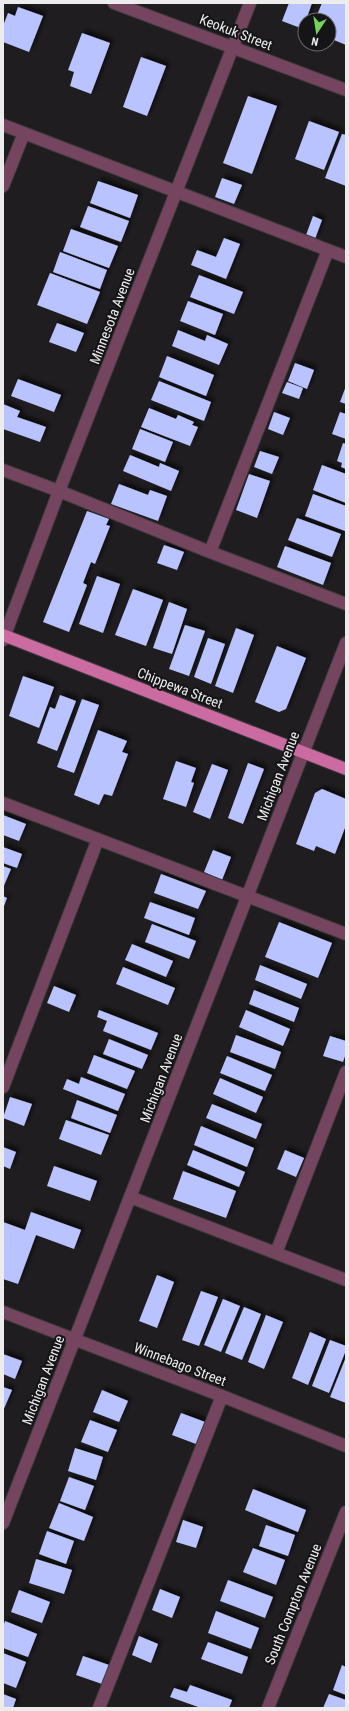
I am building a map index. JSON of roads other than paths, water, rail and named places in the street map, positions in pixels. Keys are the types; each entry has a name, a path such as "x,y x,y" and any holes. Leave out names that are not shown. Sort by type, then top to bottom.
{"main road":[{"name":"Chippewa Street","path":"4,637 346,769"}],"street":[{"name":"Keokuk Street","path":"114,3 346,90"},
{"name":"Minnesota Avenue","path":"4,637 59,491 250,3"},
{"path":"3,125 346,257"},
{"path":"3,186 24,133"},
{"path":"210,552 328,250"},
{"path":"3,470 346,604"},
{"name":"Michigan Avenue","path":"3,1523 346,643"},
{"path":"3,803 346,934"},
{"path":"3,1086 98,839"},
{"path":"276,1253 346,1072"},
{"path":"130,1197 346,1280"},
{"name":"Winnebago Street","path":"3,1312 222,1396 346,1446"},
{"path":"99,1708 222,1396"},
{"name":"South Compton Avenue","path":"268,1708 346,1512"}]}
